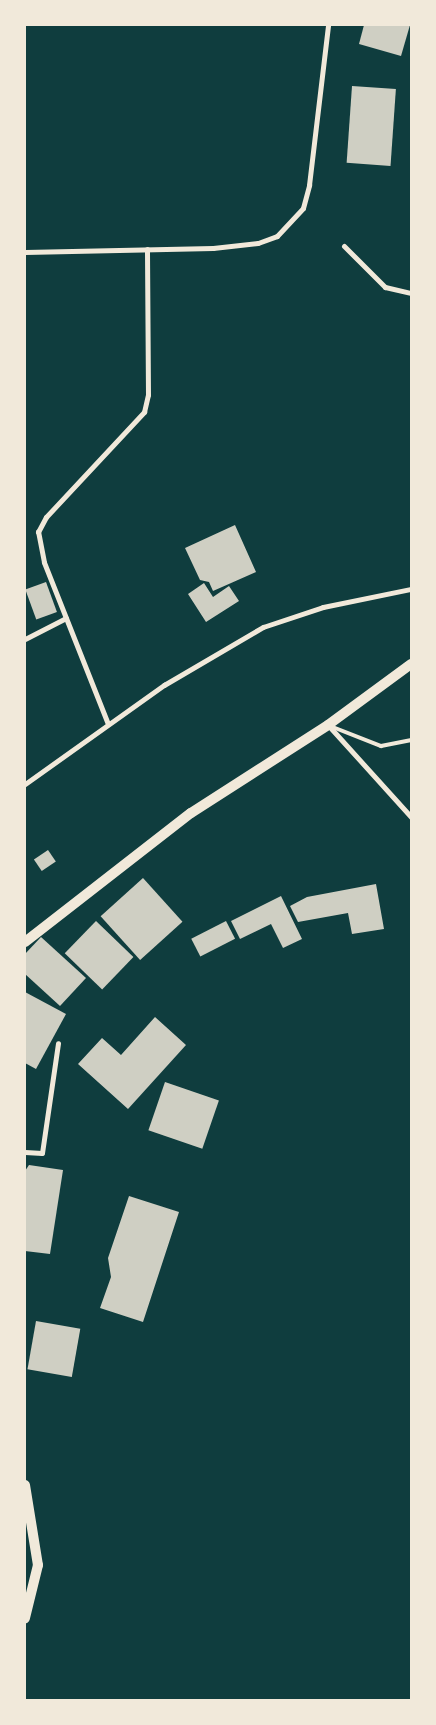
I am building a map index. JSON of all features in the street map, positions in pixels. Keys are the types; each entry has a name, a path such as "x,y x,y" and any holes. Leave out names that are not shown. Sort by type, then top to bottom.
{"main road":[{"path":"25,942 191,813 328,725 411,664"},
{"path":"25,1485 38,1565 25,1618"}],"street":[{"path":"25,252 147,249 258,243 292,224 303,208 309,185 328,25"},
{"path":"344,246 385,287 411,293"},
{"path":"108,724 44,562 38,532 46,517 144,412 148,395 147,249"},
{"path":"25,784 108,724 262,627 308,611 411,589"},
{"path":"25,639 66,618"},
{"path":"328,725 411,817"},
{"path":"25,1152 42,1153 58,1044"}],"lane":[{"path":"328,725 381,746 411,740"}],"building":[{"path":"364,25 410,25 401,56 359,44"},
{"path":"352,86 396,89 391,166 347,163"},
{"path":"235,525 256,572 213,591 209,582 200,580 185,548"},
{"path":"46,582 57,612 36,620 25,590"},
{"path":"204,583 213,597 229,586 239,601 206,622 188,594"},
{"path":"48,850 56,862 42,871 34,860"},
{"path":"143,878 182,922 140,960 101,916"},
{"path":"376,884 384,929 352,934 348,913 298,922 290,906 307,897"},
{"path":"281,896 302,939 283,948 271,924 240,939 231,921"},
{"path":"96,921 133,957 102,989 65,953"},
{"path":"226,921 235,939 200,957 191,939"},
{"path":"41,937 86,978 60,1006 25,974 25,954"},
{"path":"25,992 66,1014 36,1069 25,1063"},
{"path":"155,1017 186,1045 128,1109 78,1064 102,1038 121,1055"},
{"path":"165,1082 219,1101 202,1149 148,1130"},
{"path":"29,1165 63,1170 50,1254 25,1251 25,1171"},
{"path":"129,1196 179,1212 143,1322 100,1308 111,1277 108,1258"},
{"path":"36,1321 80,1329 72,1377 27,1369"}]}
